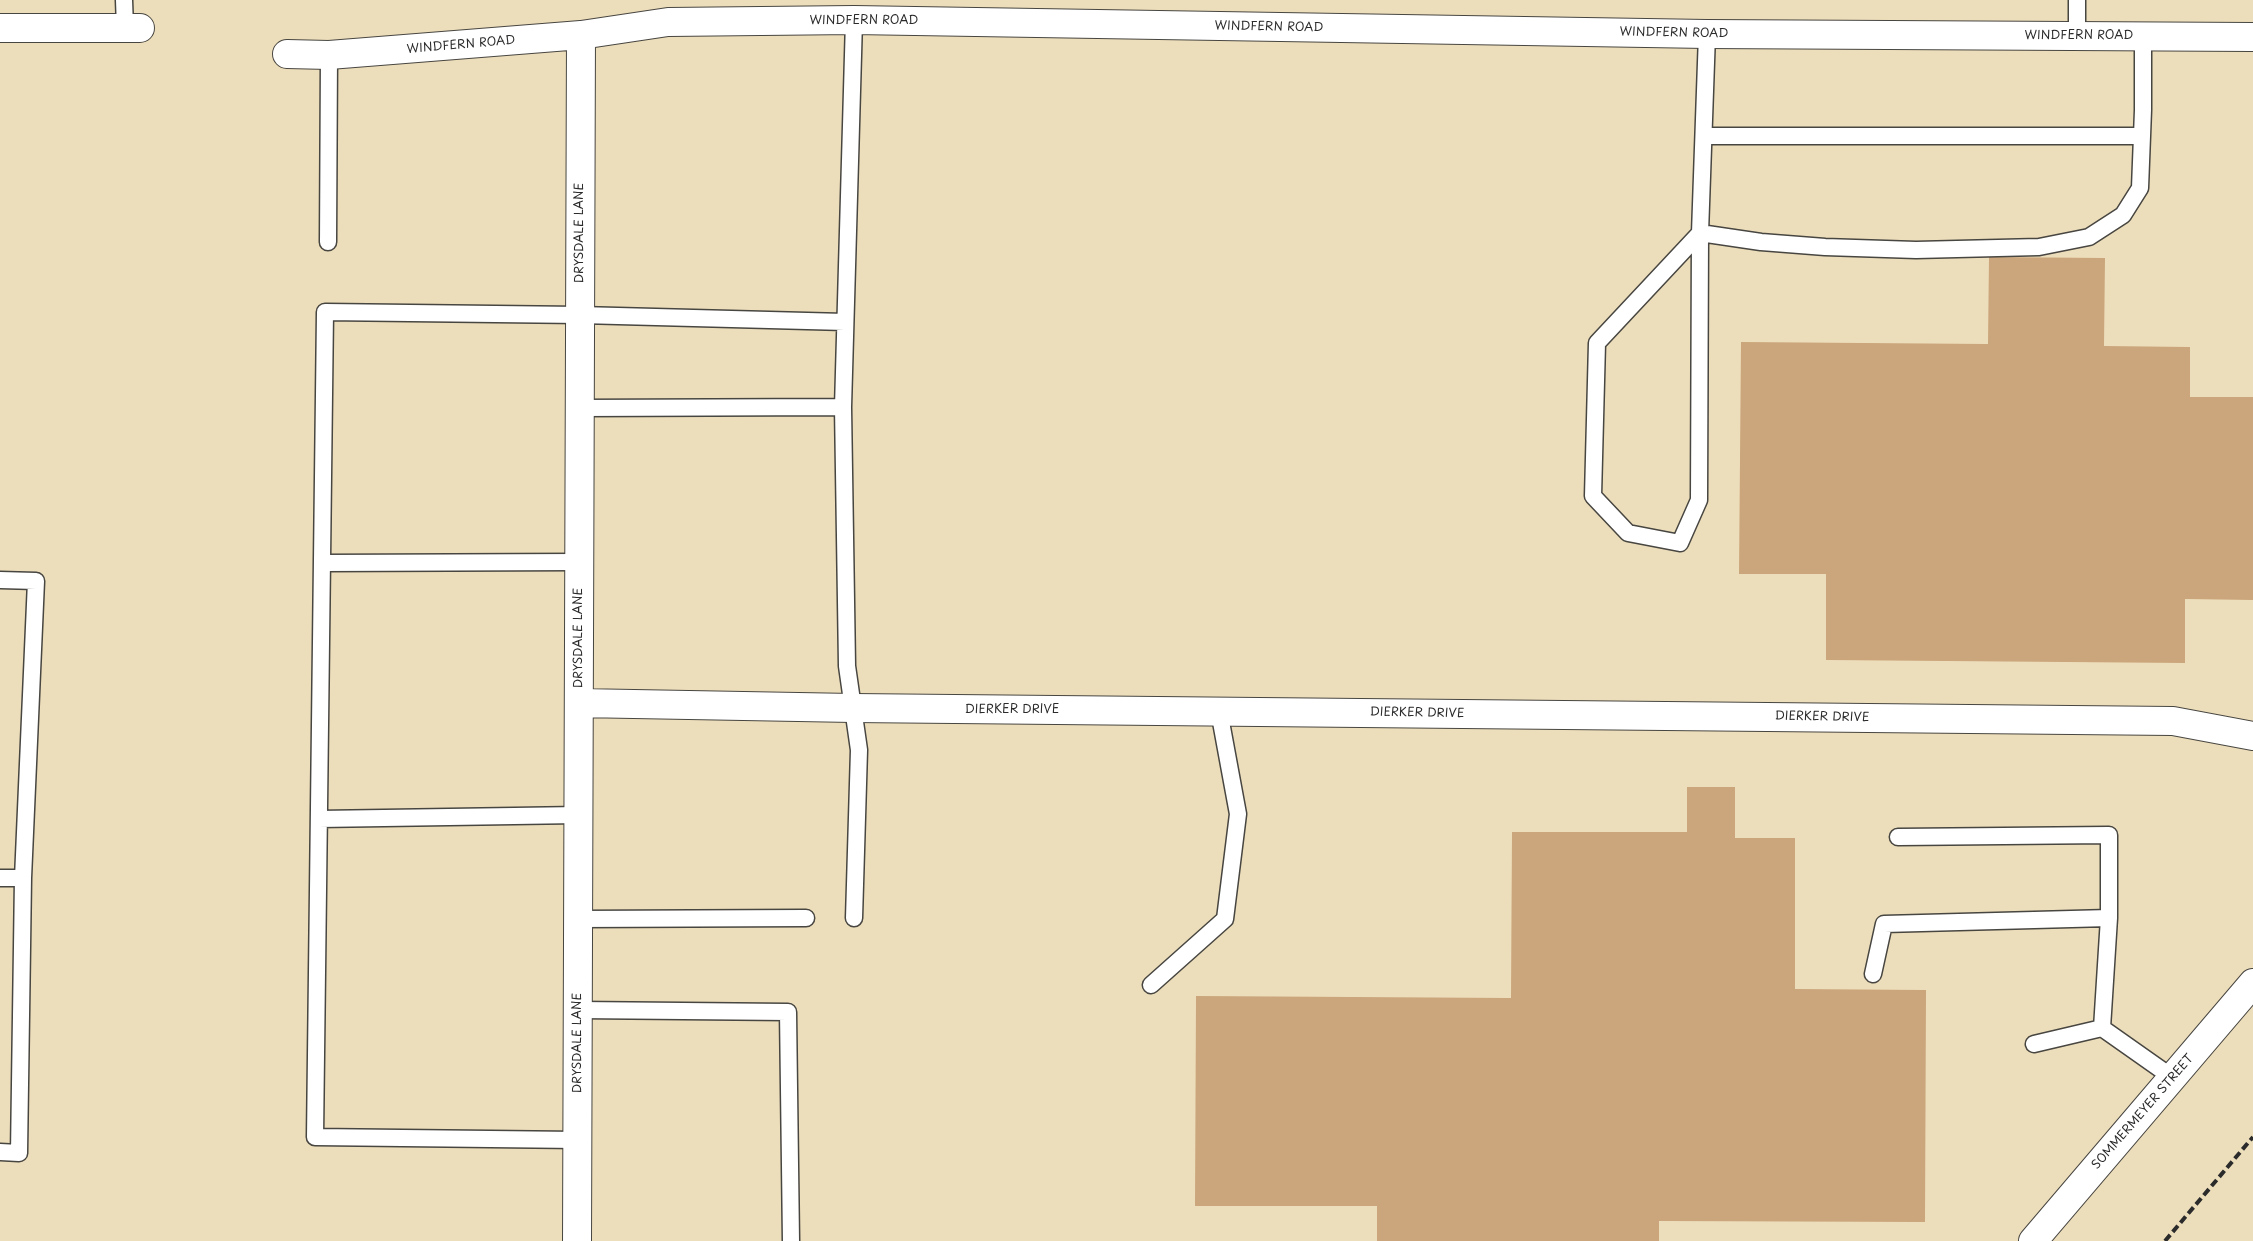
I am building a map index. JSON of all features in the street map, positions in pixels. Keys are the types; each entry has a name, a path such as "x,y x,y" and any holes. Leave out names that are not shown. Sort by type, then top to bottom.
{"street":[{"name":"WINDFERN ROAD","path":"287,54 328,55 581,35 668,22 854,20 1707,34 2253,37"},
{"path":"0,28 132,28"},
{"name":"DRYSDALE LANE","path":"578,1241 581,35"},
{"name":"DIERKER DRIVE","path":"579,704 2173,721 2253,736"},
{"name":"SOMMERMEYER STREET","path":"2033,1241 2253,983"}],"lane":[{"path":"124,0 132,28"},
{"path":"2076,37 2077,0"},
{"path":"854,20 843,407 848,666 859,750 854,918"},
{"path":"1700,233 1598,343 1593,496 1628,533 1680,543 1699,500 1700,233 1707,34"},
{"path":"1700,233 1761,242 1826,247 1916,250 2038,246 2089,237 2124,215 2140,188 2144,37"},
{"path":"328,55 328,242"},
{"path":"1704,136 2142,136"},
{"path":"578,1140 316,1137 325,312 580,315 845,322"},
{"path":"580,408 843,407"},
{"path":"322,563 579,562"},
{"path":"0,580 36,581 23,878 19,1153 0,1152"},
{"path":"1151,985 1225,919 1238,814 1219,711"},
{"path":"319,819 579,815"},
{"path":"1898,837 2109,835 2109,918 2102,1028"},
{"path":"0,878 23,878"},
{"path":"579,919 806,918"},
{"path":"1873,974 1884,924 2109,918"},
{"path":"578,1010 788,1012 791,1241"},
{"path":"2034,1044 2102,1028 2173,1078"}],"building":[{"path":"1989,257 2105,258 2104,346 2190,347 2190,397 2253,397 2253,600 2185,599 2185,663 1826,660 1826,574 1739,574 1741,342 1988,344"},
{"path":"1687,787 1735,787 1735,838 1795,838 1795,989 1926,990 1925,1222 1659,1221 1659,1241 1377,1241 1377,1206 1195,1206 1196,996 1511,998 1512,832 1687,832"}],"railway":[{"path":"2165,1241 2253,1137"}]}
